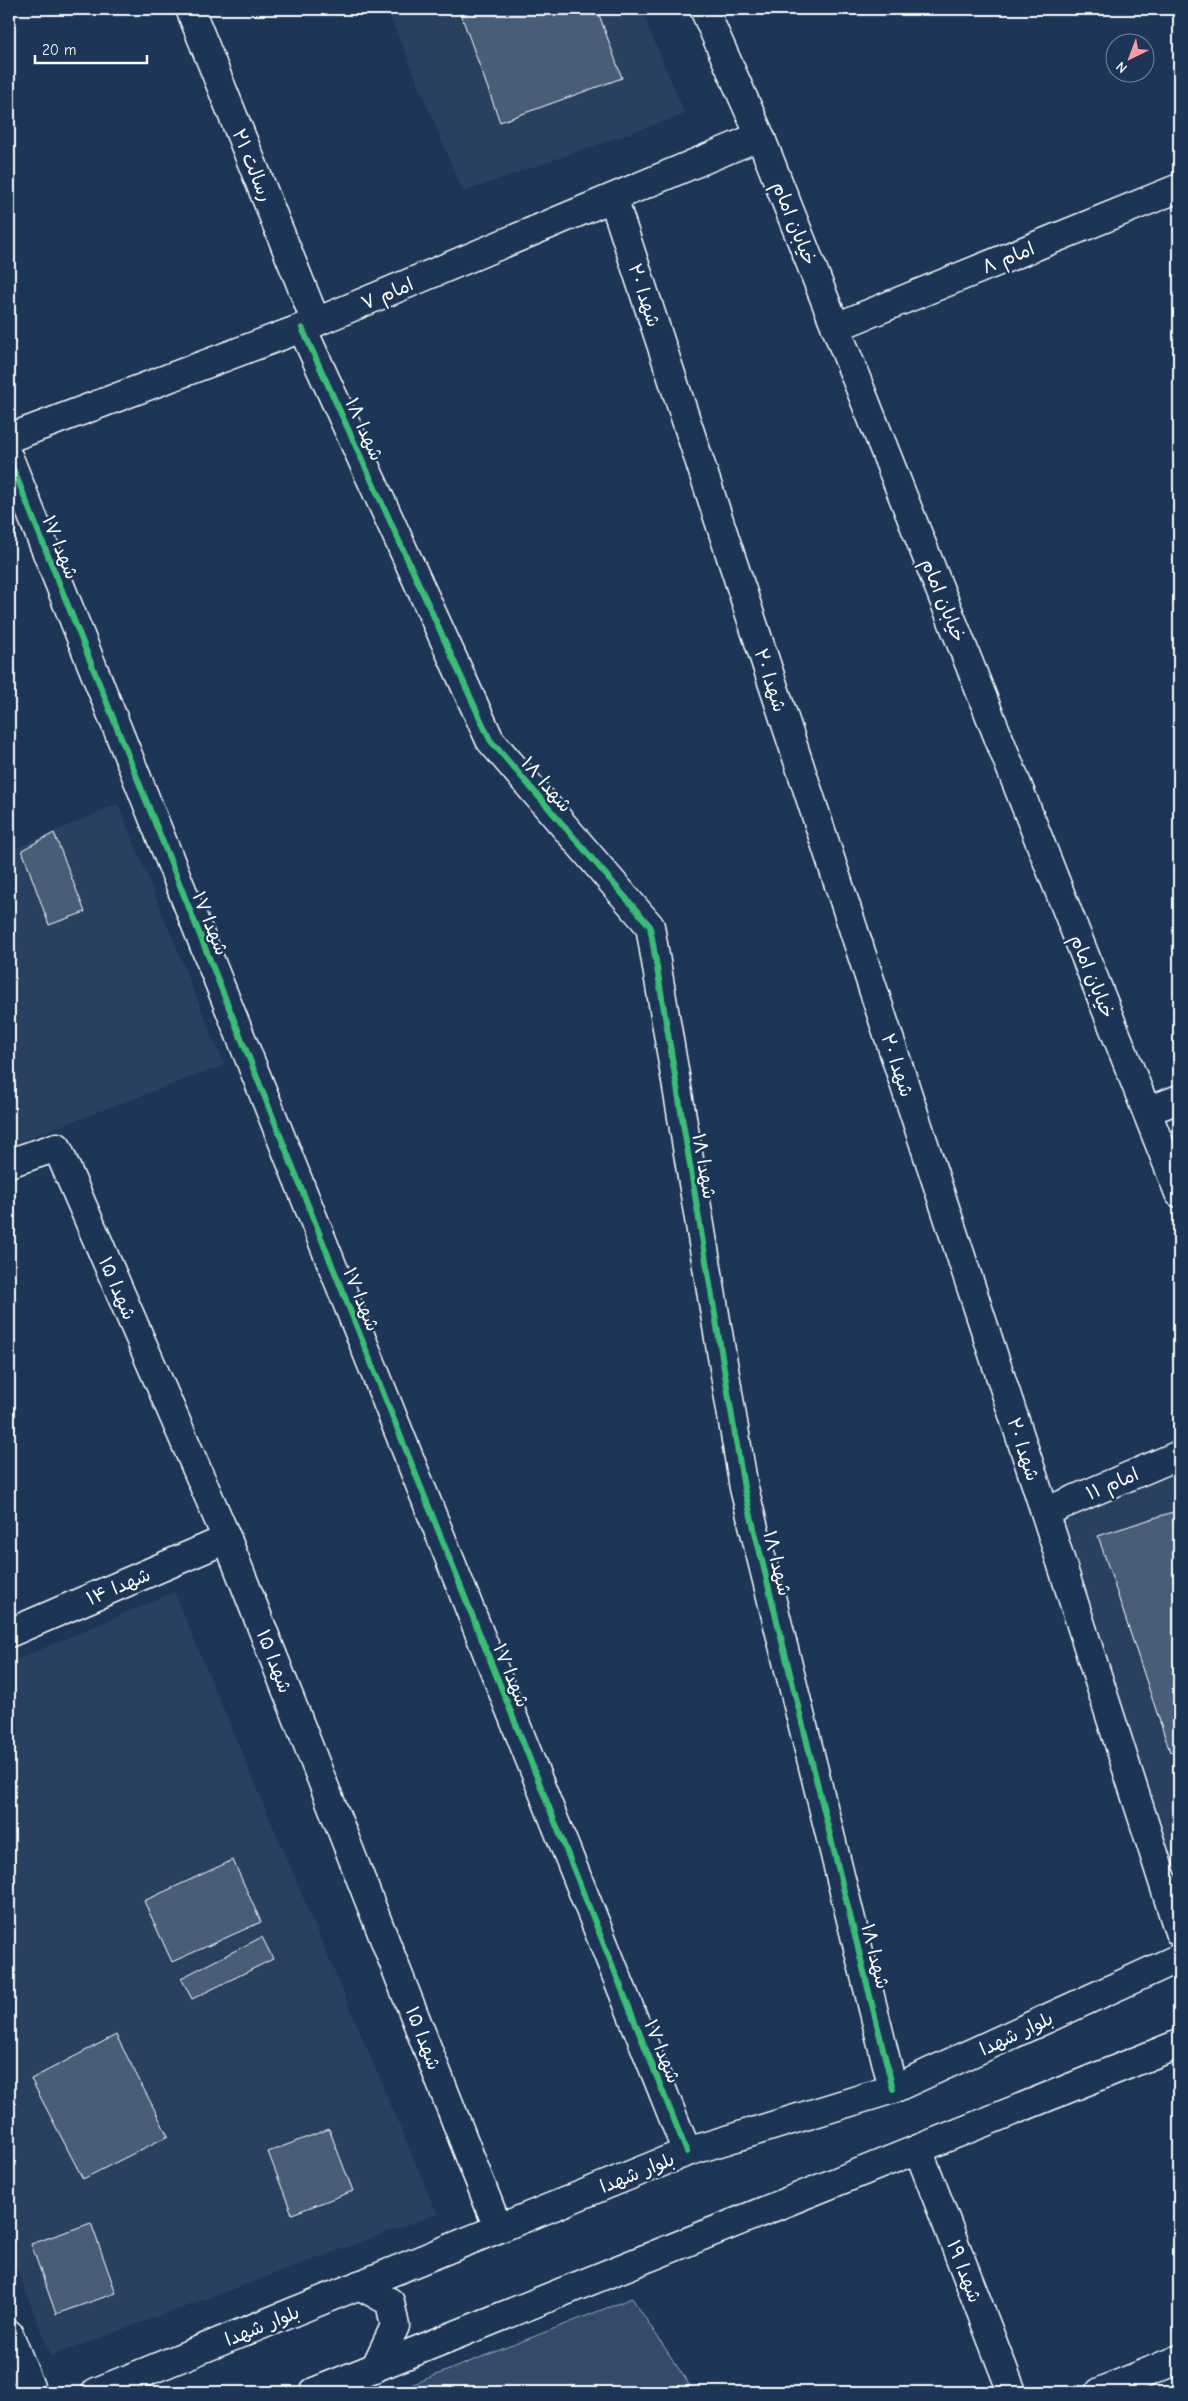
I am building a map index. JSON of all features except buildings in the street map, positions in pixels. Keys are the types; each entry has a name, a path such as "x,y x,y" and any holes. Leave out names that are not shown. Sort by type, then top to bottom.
{"street":[{"name":"رسالت ۲۱","path":"190,9 309,325"},
{"name":"خیابان امام","path":"704,9 760,136 1179,1193"},
{"name":"امام ۷","path":"9,438 309,325 760,136"},
{"name":"امام ۸","path":"836,327 1179,188"},
{"name":"شهدا ۲۰","path":"613,198 1045,1512 1179,1932"},
{"name":"شهدا ۱۸","path":"309,325 490,740 650,926 744,1488 893,2089"},
{"name":"شهدا ۱۷","path":"9,458 687,2152"},
{"path":"1147,1110 1179,1099"},
{"name":"شهدا ۱۵","path":"9,1163 57,1147 227,1539 498,2228"},
{"name":"امام ۱۱","path":"1045,1512 1179,1455"},
{"name":"شهدا ۱۴","path":"9,1633 227,1539"},
{"name":"بلوار شهدا","path":"96,2392 687,2152 893,2089 1179,1958"},
{"path":"314,2392 1179,2044"},
{"name":"شهدا ۱۹","path":"918,2149 1012,2392"},
{"path":"359,2285 390,2302 395,2326 375,2368"},
{"path":"9,2334 32,2392"},
{"path":"1100,2392 1179,2359"}],"shaded area":[{"path":"387,9 641,9 685,114 463,192"},
{"path":"118,804 224,1065 9,1145 9,851"},
{"path":"1179,1468 1179,1865 1172,1861 1061,1512"},
{"path":"174,1592 437,2214 51,2356 9,2250 9,1663"},
{"path":"632,2298 694,2392 393,2392"}],"cycle path":[{"path":"302,328 490,740 650,926 744,1488 893,2089"},
{"path":"9,458 687,2152"}]}
